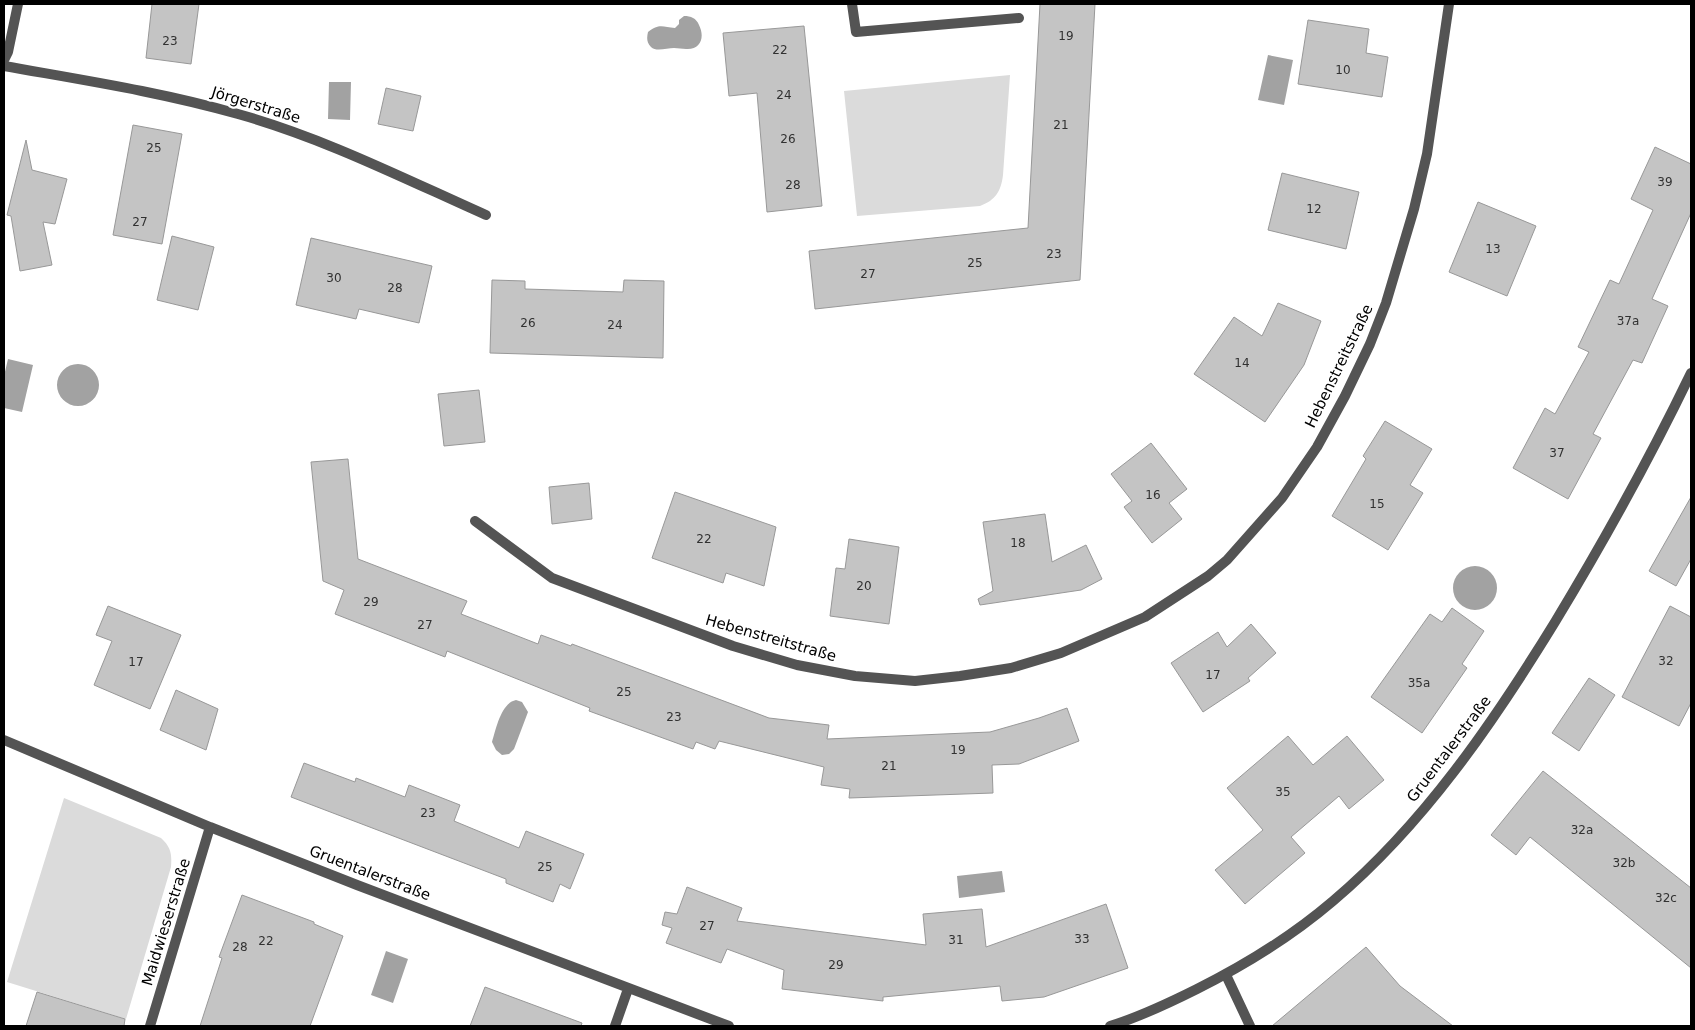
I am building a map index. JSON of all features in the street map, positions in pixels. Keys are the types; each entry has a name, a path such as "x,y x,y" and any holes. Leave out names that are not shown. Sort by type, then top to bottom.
{"street":[{"path":"4,60 8,52 18,4"},
{"path":"852,4 856,32 1019,18"},
{"name":"Hebenstreitstraße","path":"475,521 552,578 733,646 798,664 855,676 915,681 1011,668 1061,653 1145,618 1208,576 1227,560 1282,498 1317,446 1345,396 1370,344 1386,303 1409,226 1427,154 1449,4"},
{"name":"Jörgerstraße","path":"4,66 182,99 238,114 294,132 347,153 486,215"},
{"name":"Gruentalerstraße","path":"1110,1026 1168,1004 1226,975 1298,928 1334,901 1378,860 1422,812 1462,760 1526,668 1594,557 1632,490 1691,373"},
{"name":"Gruentalerstraße","path":"4,740 210,827 628,989 729,1026"},
{"name":"Maidwieserstraße","path":"150,1026 210,827"},
{"path":"1226,975 1250,1026"},
{"path":"616,1026 628,989"}],"shaded area":[{"path":"684,16 693,18 699,25 702,34 698,45 691,49 674,48 659,50 649,45 648,32 664,26 675,28 679,24 679,20"},
{"path":"1268,55 1293,60 1284,105 1258,100"},
{"path":"1010,75 1003,175 1001,186 994,198 980,206 857,216 844,91"},
{"path":"329,82 351,82 350,120 328,119"},
{"path":"8,359 33,365 22,412 4,408 4,376"},
{"path":"74,364 82,364 93,370 99,385 93,400 82,406 74,406 63,400 57,389 57,381 63,370"},
{"path":"1475,566 1487,570 1493,576 1497,588 1493,600 1487,606 1475,610 1463,606 1457,600 1453,588 1457,576 1463,570"},
{"path":"516,700 522,702 528,712 514,749 509,754 502,755 496,750 492,742 503,711 506,706"},
{"path":"64,798 161,838 167,844 170,851 171,867 126,1019 7,982"},
{"path":"1002,871 1005,892 959,898 957,876"},
{"path":"386,951 408,959 393,1003 371,995"}],"building":[{"path":"152,4 199,4 191,64 146,58"},
{"path":"1040,4 1095,4 1080,280 815,309 809,251 1028,228"},
{"path":"1308,20 1369,29 1366,53 1388,57 1382,97 1298,84"},
{"path":"804,26 822,206 767,212 757,93 729,96 723,33"},
{"path":"386,88 421,96 413,131 378,124"},
{"path":"133,125 182,134 162,244 113,235"},
{"path":"26,140 32,170 67,179 55,224 43,222 52,265 20,271 11,216 7,215"},
{"path":"1655,147 1691,164 1691,213 1652,299 1668,306 1642,363 1633,360 1593,434 1601,438 1568,499 1513,468 1545,408 1555,414 1589,352 1578,347 1610,280 1619,284 1653,210 1631,199"},
{"path":"1282,173 1359,192 1346,249 1268,230"},
{"path":"1478,202 1536,226 1507,296 1449,272"},
{"path":"172,236 214,247 198,310 157,300"},
{"path":"311,238 432,266 419,323 359,309 356,319 296,305"},
{"path":"492,280 525,281 525,289 623,292 624,280 664,281 663,358 490,353"},
{"path":"1278,303 1321,321 1304,365 1265,422 1194,374 1234,317 1262,336"},
{"path":"479,390 485,442 444,446 438,394"},
{"path":"1385,421 1432,449 1410,485 1423,493 1388,550 1332,516 1366,459 1363,456"},
{"path":"1151,443 1187,489 1169,503 1182,519 1152,543 1124,507 1132,501 1111,474"},
{"path":"348,459 358,559 467,601 461,614 538,644 541,635 571,646 572,644 769,718 829,725 827,739 990,732 1067,708 1079,741 1019,764 992,765 993,793 849,798 850,789 821,785 824,767 719,741 715,749 696,742 693,749 589,711 590,708 447,651 445,657 335,614 344,590 323,581 311,462"},
{"path":"589,483 592,519 552,524 549,487"},
{"path":"675,492 776,527 764,586 726,573 723,583 652,558"},
{"path":"1691,497 1691,559 1676,586 1649,571"},
{"path":"1045,514 1052,562 1086,545 1102,579 1081,590 980,605 978,599 993,591 983,522"},
{"path":"849,539 899,547 889,624 830,616 836,568 845,569"},
{"path":"108,606 181,635 150,709 94,685 112,641 96,635"},
{"path":"1670,606 1691,617 1691,703 1679,726 1622,697"},
{"path":"1452,608 1484,631 1462,664 1467,668 1422,733 1371,697 1430,614 1442,622"},
{"path":"1251,624 1276,653 1248,678 1250,681 1203,712 1171,663 1218,632 1227,647"},
{"path":"1589,678 1615,695 1579,751 1552,733"},
{"path":"176,690 218,709 206,750 160,730"},
{"path":"1288,736 1313,765 1347,736 1384,780 1349,809 1339,796 1291,837 1305,853 1245,904 1215,870 1263,830 1227,788"},
{"path":"304,763 355,782 356,778 405,797 409,785 460,805 454,821 519,848 526,831 584,854 570,889 560,884 553,902 506,883 506,879 291,797"},
{"path":"1543,771 1691,888 1691,968 1530,837 1516,855 1491,835"},
{"path":"687,887 742,908 737,921 926,945 923,914 982,909 986,947 1106,904 1128,968 1044,997 1002,1001 1000,986 883,997 883,1001 782,989 784,970 727,949 721,963 666,943 672,928 662,925 665,912 677,914"},
{"path":"242,895 314,922 314,924 343,936 310,1026 200,1026 222,958 219,957"},
{"path":"1366,947 1400,986 1453,1026 1272,1026"},
{"path":"485,987 582,1023 581,1026 470,1026"},
{"path":"37,992 125,1019 124,1026 26,1026"}]}
